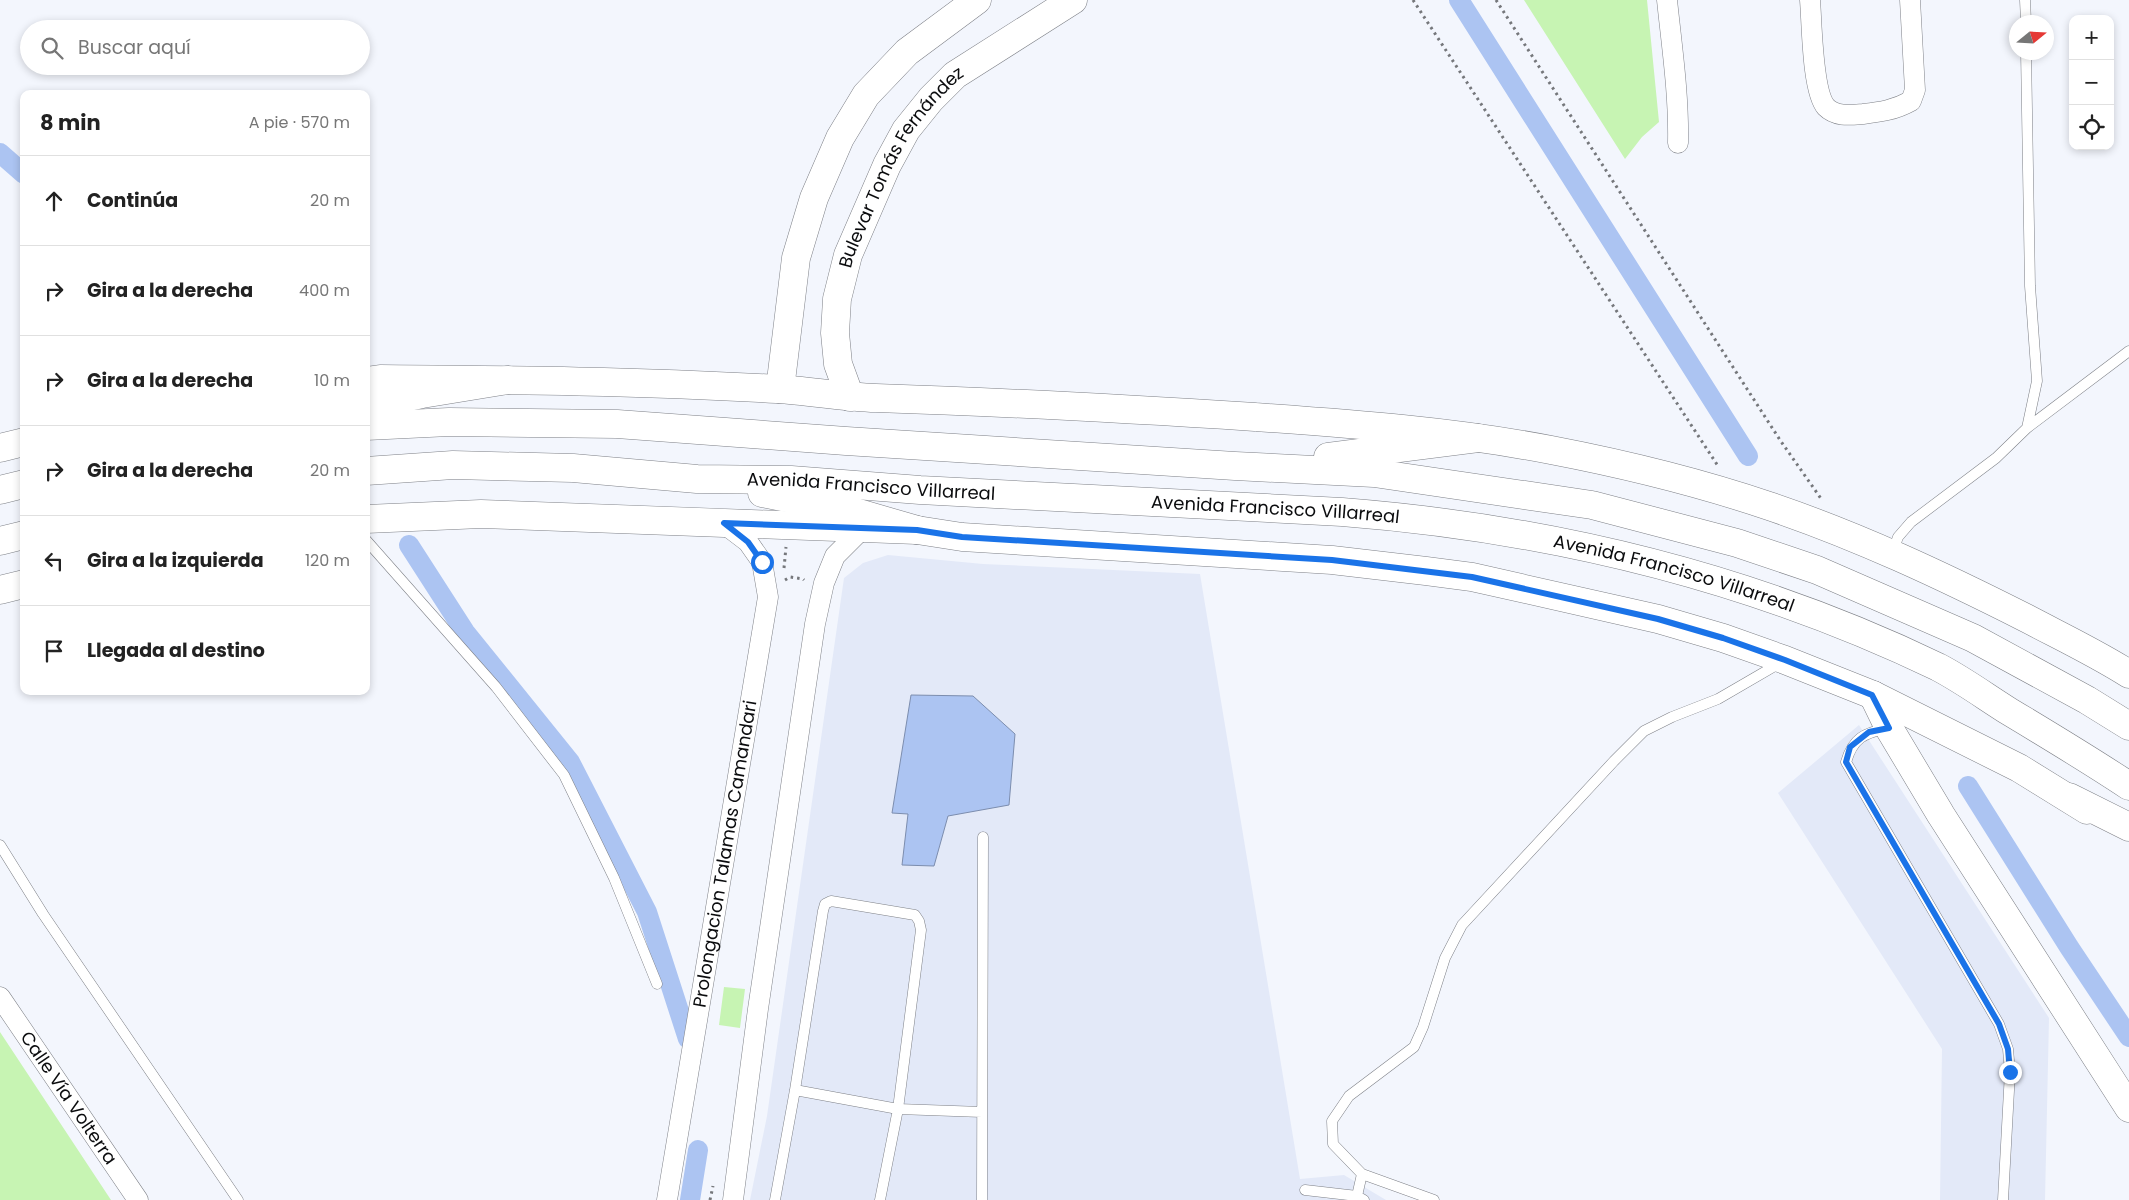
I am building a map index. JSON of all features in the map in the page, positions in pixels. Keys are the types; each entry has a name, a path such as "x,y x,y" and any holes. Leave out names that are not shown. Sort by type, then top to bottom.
{"main road":[{"path":"780,389 796,258 814,198 840,138 866,95 907,52 977,0"},
{"name":"Bulevar Tomás Fernández","path":"850,397 838,364 835,333 837,299 848,255 887,165 906,130 931,99 955,75 1073,0"},
{"path":"370,405 422,394 508,380"},
{"path":"370,381 508,380 780,389 850,397 958,400 1345,423 1478,438 1551,450 1703,485 1771,507 1831,530 1892,554 1985,597 2129,674"},
{"path":"370,426 449,422 617,424 1235,466 1374,473 1529,494 1592,505 1737,543 1817,570 1973,638 2087,700 2129,726"},
{"path":"1235,466 1358,454 1478,438"},
{"path":"0,448 20,443"},
{"name":"Avenida Francisco Villarreal","path":"370,471 453,465 510,466 574,468 697,479 791,480 920,490 1351,512 1410,517 1530,536 1606,550 1786,603 1874,638 1940,668 2129,786"},
{"path":"697,479 848,510 917,530 962,537 1332,560 1463,576 1658,619 1723,638 1785,660 1872,695 2019,768 2069,797 2129,827"},
{"path":"0,490 20,485"},
{"path":"370,520 481,514 917,530"},
{"path":"0,541 20,536"},
{"path":"0,590 20,585"},
{"path":"1872,695 1889,728 1941,815 2129,1108"},
{"path":"2069,797 2129,839"}],"street":[{"path":"1666,0 1676,80 1678,143"},
{"path":"1810,0 1816,79 1820,96 1827,107 1846,116 1891,110 1911,101 1915,90 1910,0"},
{"name":"Prolongacion Talamas Camandari","path":"667,1200 768,597 762,562 748,542 724,523"},
{"path":"733,1200 758,1009 815,624 824,583 835,556 862,529"},
{"name":"Calle Vía Volterra","path":"0,996 138,1200"}],"lane":[{"path":"2025,0 2026,15"},
{"path":"2026,60 2030,286 2037,381 2027,428"},
{"path":"1892,554 1898,537 1911,522 1996,458 2027,428 2129,351"},
{"path":"370,545 496,687 564,775 614,878 657,984"},
{"path":"1434,1200 1362,1174 1333,1144 1332,1121 1349,1096 1414,1046 1423,1027 1445,958 1462,925 1614,761 1644,732 1672,717 1718,699 1785,660"},
{"path":"1889,728 1869,732 1850,747 1846,762 1999,1024 2005,1040 2008,1049 2010,1072 2003,1200"},
{"path":"982,1200 983,836"},
{"path":"0,845 49,922 238,1200"},
{"path":"775,1200 825,904 831,901 914,915 919,920 921,930 898,1109 880,1200"},
{"path":"795,1090 898,1109 982,1112"},
{"path":"1306,1190 1360,1198 1362,1174"}],"path":[{"path":"1413,0 1724,474 1736,496"},
{"path":"1496,0 1780,440 1826,506 1831,530"}],"shaded area":[{"path":"888,555 983,564 1200,574 1300,1179 1344,1175 1386,1200 750,1200 767,1116 844,578 863,563"},
{"path":"1859,725 2049,1018 2045,1200 1940,1200 1942,1049 1778,793"}],"green space":[{"path":"1524,0 1647,0 1659,122 1642,137 1625,159"},
{"path":"724,987 745,989 740,1028 719,1025"},
{"path":"0,1032 111,1200 0,1200"}],"water":[{"path":"911,695 973,696 1015,734 1009,805 948,816 934,866 902,865 908,814 892,813"}],"waterway":[{"path":"1459,0 1748,456"},
{"path":"0,153 20,170"},
{"path":"409,545 465,632 570,762 647,912 688,1039"},
{"path":"1968,786 2069,947 2129,1037"},
{"path":"690,1200 698,1150"}],"route":[{"path":"762,562 748,542 724,523 917,530 962,537 1332,560 1472,577 1658,619 1723,638 1818,672 1872,695 1889,728 1869,732 1850,747 1846,762 1999,1024 2008,1049 2010,1072"}]}
